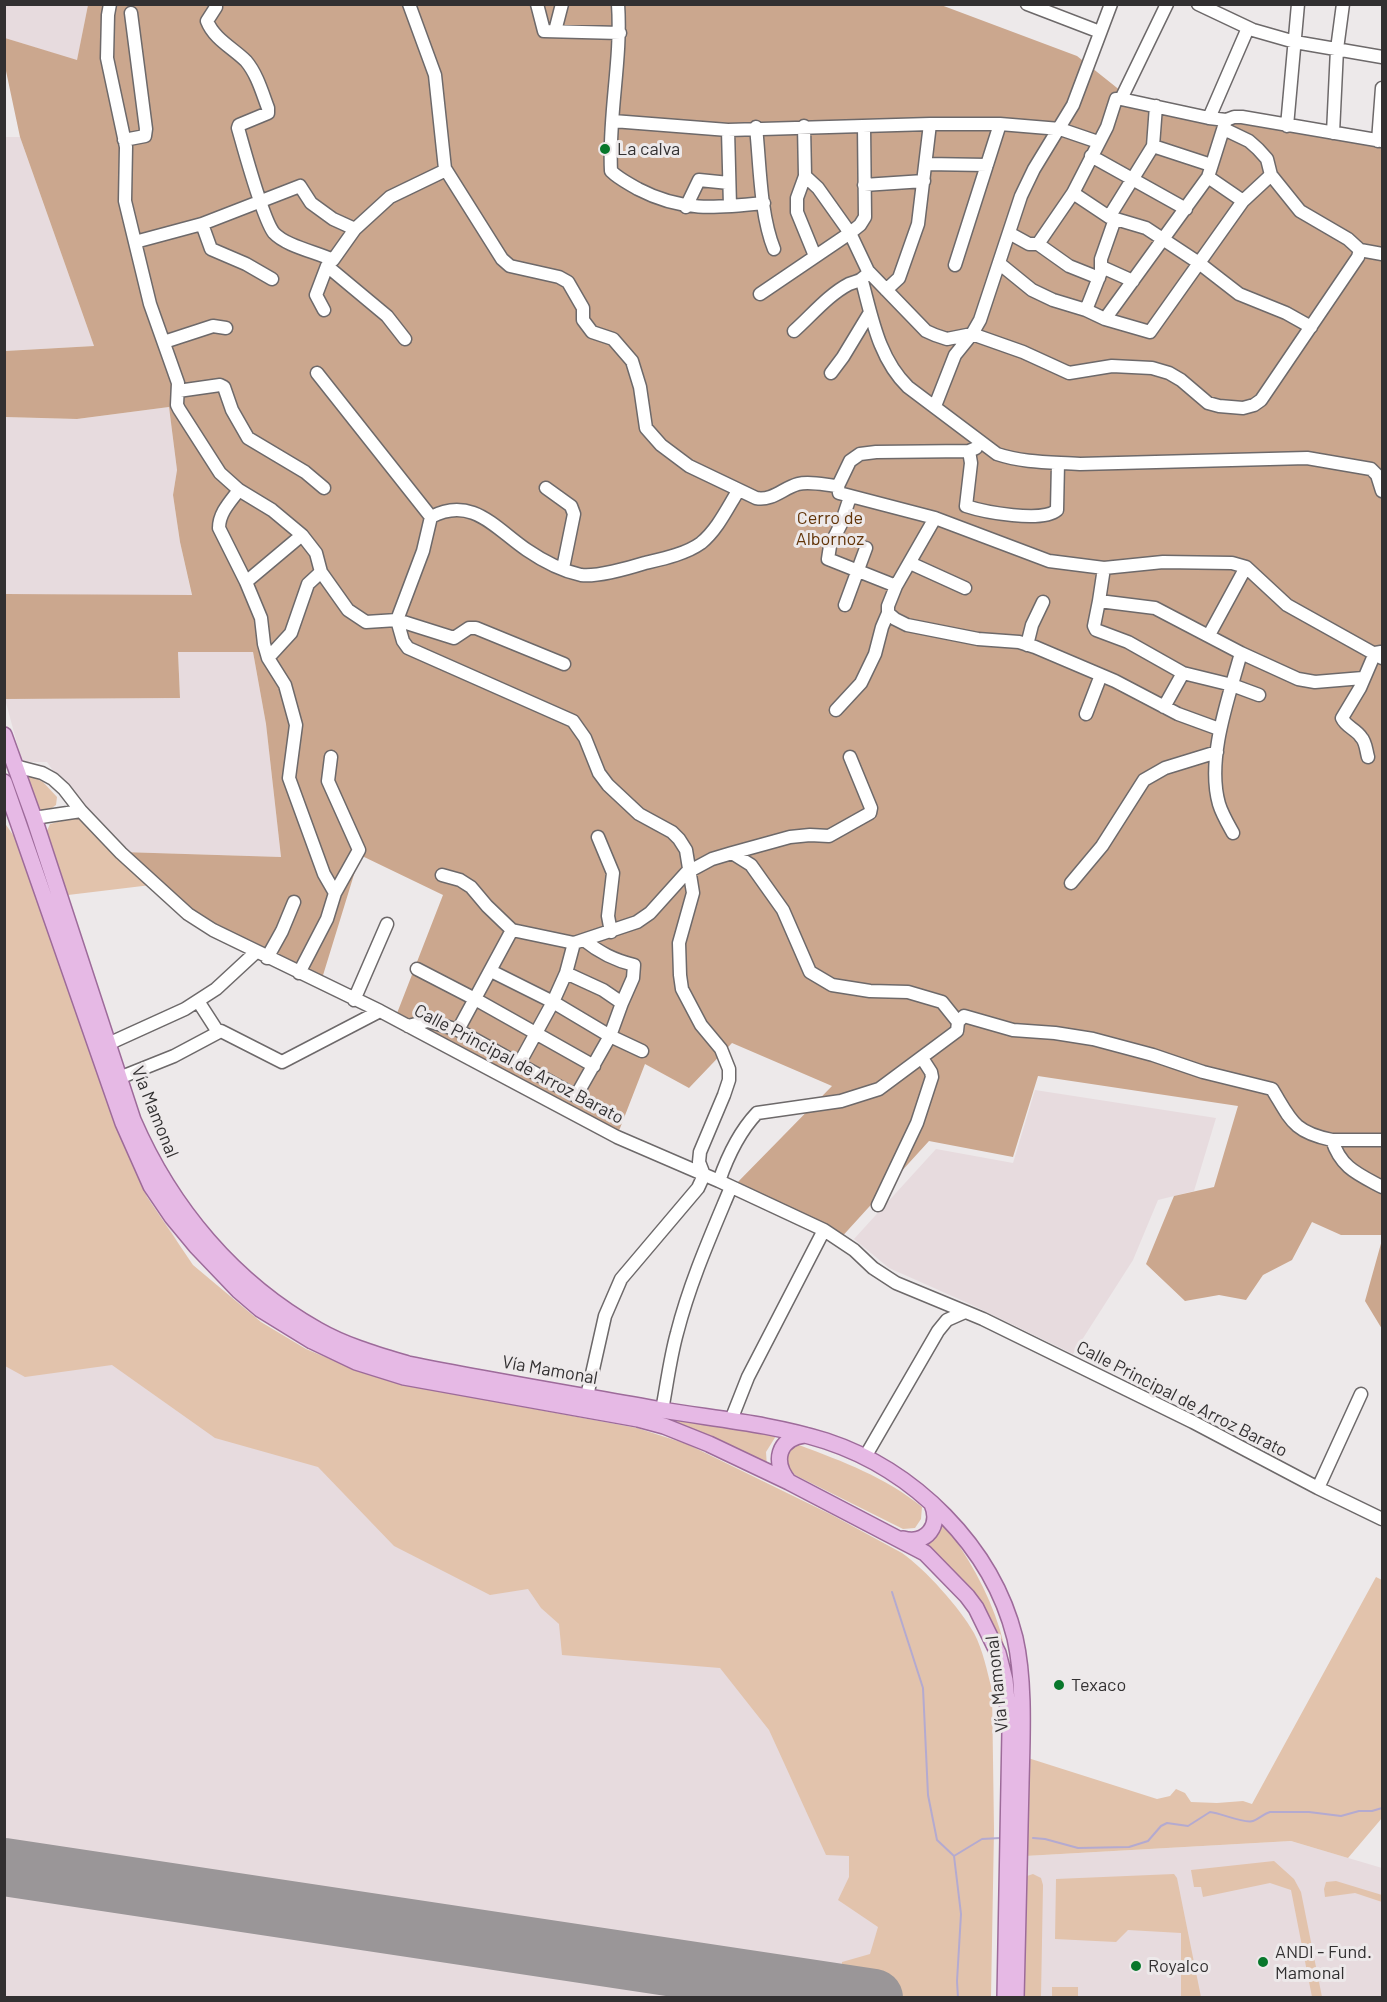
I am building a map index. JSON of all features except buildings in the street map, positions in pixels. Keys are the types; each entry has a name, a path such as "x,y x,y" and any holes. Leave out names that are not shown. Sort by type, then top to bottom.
{"main road":[{"name":"Vía Mamonal","path":"4,735 133,1120 163,1181 186,1214 207,1240 244,1278 295,1317 341,1341 408,1364 662,1410 731,1420 805,1435 846,1448 896,1476 932,1504 961,1534 991,1577 1015,1639 1022,1728 1016,1998"},
{"name":"Vía Mamonal","path":"4,782 123,1123 143,1170 172,1217 196,1246 239,1291 260,1309 312,1341 372,1368 442,1385 638,1419 664,1426 709,1444 789,1482 925,1553 967,1596 980,1615 998,1653 1005,1680 1010,1731 1005,1998"},
{"path":"789,1482 780,1470 779,1456 786,1443 805,1435"},
{"path":"900,1539 916,1540 930,1533 936,1519 932,1504"}],"street":[{"path":"110,4 107,58 126,147 125,201 150,304 176,376 177,405 209,459 220,473 239,490 273,510 302,535 316,552 321,572 348,610 358,617 366,621 397,621 454,638 469,628 476,628 564,664"},
{"path":"409,4 435,75 445,169 502,259 510,266 559,277 568,282 583,308 583,320 592,332 613,339 632,361 640,387 646,428 661,445 689,466 738,491 762,499 777,495 797,484 814,483 838,486"},
{"path":"537,4 543,30 620,33"},
{"path":"555,31 562,4"},
{"path":"618,4 620,33 615,75 611,171 617,177 658,199 686,207 764,203"},
{"path":"1027,4 1100,32"},
{"path":"935,406 955,355 980,320 1021,196 1073,105 1111,4"},
{"path":"1121,99 1167,4"},
{"path":"1198,4 1248,28 1295,42 1383,57"},
{"path":"1287,126 1298,4"},
{"path":"1333,133 1337,49 1343,4"},
{"path":"216,7 207,21 209,26 246,62 256,77 268,108 268,113 239,125 238,128 266,219 274,233 330,263 387,316 405,339"},
{"path":"124,140 145,136 147,129 131,13"},
{"path":"1209,118 1248,28"},
{"path":"1105,319 1186,209 1210,171 1225,125 1233,117 1380,141 1383,88"},
{"path":"1038,244 1072,193 1107,128 1116,99 1121,99 1209,118 1225,125 1249,141 1267,159 1271,175 1300,211 1348,239 1360,250 1383,254"},
{"path":"1100,275 1101,259 1112,218 1132,179 1153,146 1156,106"},
{"path":"613,122 728,130 756,127 1000,124 1060,129 1098,142"},
{"path":"886,290 899,278 918,224 930,124"},
{"path":"954,265 1000,124"},
{"path":"804,126 805,176 797,198 797,212 815,256"},
{"path":"760,294 850,233 860,225 865,217 864,126"},
{"path":"756,127 764,203 774,249"},
{"path":"728,130 730,206"},
{"path":"1153,146 1210,171 1243,201"},
{"path":"1091,156 1186,209"},
{"path":"926,164 987,165"},
{"path":"324,310 316,295 330,263 355,229 390,197 445,169"},
{"path":"999,264 1032,290 1053,300 1150,332 1243,201 1271,175"},
{"path":"805,176 818,188 850,233 865,276 869,314 879,342 899,378 998,454 1011,458 1058,463 1100,464 1307,458 1371,469 1377,475 1383,491"},
{"path":"686,207 699,180 729,183"},
{"path":"864,185 924,181"},
{"path":"135,242 202,224 300,186 311,203 333,219 355,229"},
{"path":"1072,193 1112,218 1146,228 1199,263 1239,294 1286,313 1311,327"},
{"path":"202,224 211,249 246,264 272,279"},
{"path":"1009,233 1029,244 1038,244 1069,266 1100,275"},
{"path":"865,276 886,290 926,330 935,335 947,339 972,334 1023,352 1070,373 1112,366 1152,368 1169,373 1181,380 1208,403 1243,408 1261,400 1358,257 1360,250"},
{"path":"1086,310 1104,268 1133,281"},
{"path":"794,331 849,284 865,276"},
{"path":"831,372 843,357 869,314"},
{"path":"164,342 213,326 226,328"},
{"path":"317,373 431,517"},
{"path":"178,391 220,385 224,387 232,410 248,438 305,472 324,488"},
{"path":"984,444 969,451 860,454 850,461 838,486 839,493 934,518 1049,561 1104,568 1163,562 1232,563 1246,567 1287,605 1380,654 1363,678 1360,688 1342,718 1344,723 1360,734 1365,742 1368,757"},
{"path":"969,451 971,463 966,506 1020,516 1055,513 1057,510 1058,463"},
{"path":"546,488 571,506 574,514 563,568"},
{"path":"239,490 219,520 219,528 261,618 268,658 285,685 296,725 290,783 324,874 335,893"},
{"path":"587,1396 604,1316 612,1297 621,1279 698,1188 704,1174 699,1162 700,1152 729,1080 729,1069 722,1049 701,1025 682,989 679,943 693,893 686,850 679,839 656,822 639,814 608,785 599,773 585,738 573,722 408,648 403,641 397,621 423,551 431,517 442,510 454,508 480,515 528,551 563,568 585,575 639,565 693,548 709,535 738,491"},
{"path":"850,497 841,525 830,546 828,560 896,586"},
{"path":"836,710 861,683 875,654 896,586 934,518"},
{"path":"246,582 302,535"},
{"path":"846,605 866,548"},
{"path":"910,563 965,588"},
{"path":"1209,635 1246,567"},
{"path":"1104,568 1094,626 1096,630 1128,642 1183,673 1259,695"},
{"path":"268,658 291,633 308,584 321,572"},
{"path":"1099,601 1155,608 1241,653 1298,679 1315,682 1363,678"},
{"path":"1027,645 1032,625 1042,602"},
{"path":"888,613 906,625 978,639 1027,645 1101,675 1178,714 1219,729"},
{"path":"1233,833 1219,803 1215,781 1219,729 1241,653"},
{"path":"1164,707 1183,673"},
{"path":"1086,714 1101,675"},
{"path":"1071,883 1102,846 1144,780 1165,768 1217,752"},
{"path":"299,973 327,919 335,893 359,850 328,781 331,757"},
{"path":"579,941 637,922 650,913 666,893 690,870 712,859 790,837 830,836 870,813 871,808 850,757"},
{"name":"Calle Principal de Arroz Barato","path":"15,766 42,773 53,779 121,853 188,914 213,930 380,1011 617,1137 704,1174 824,1230 854,1250 882,1275 896,1283 965,1312 1193,1422 1383,1520"},
{"path":"34,819 81,811"},
{"path":"598,837 613,873 608,915 611,932"},
{"path":"732,854 751,865 783,910 810,972 832,985 870,992 908,992 942,1002 958,1022"},
{"path":"408,1026 428,1021 458,1030 576,1096 610,1036 633,978 634,964 618,961 579,941 512,930 471,887 460,880 442,874"},
{"path":"108,1044 137,1033 198,1001 261,955 282,931 294,902"},
{"path":"354,1000 387,924"},
{"path":"458,1030 512,930"},
{"path":"519,1064 553,1002 579,941"},
{"path":"417,969 536,1032 594,1066"},
{"path":"491,971 553,1002 610,1036 642,1050"},
{"path":"566,973 603,990 622,1003"},
{"path":"198,1001 218,1032"},
{"path":"119,1078 174,1056 218,1032 225,1032 282,1062 380,1011"},
{"path":"719,1181 747,1125 757,1113 841,1101 879,1089 957,1032 958,1022 964,1016 1013,1030 1093,1039 1153,1055 1203,1072 1259,1084 1272,1089 1288,1118 1298,1127 1318,1137 1332,1140 1383,1140"},
{"path":"878,1205 917,1123 932,1077 922,1058"},
{"path":"1332,1140 1343,1164 1383,1187"},
{"path":"662,1410 682,1315 700,1259 731,1187"},
{"path":"731,1420 748,1377 824,1230"},
{"path":"865,1457 938,1331 947,1320 965,1312"},
{"path":"1318,1488 1361,1394"}],"shaded area":[{"path":"4,5 88,5 77,61 5,38"},
{"path":"5,137 20,137 94,346 5,351"},
{"path":"169,407 177,470 173,495 180,542 192,596 5,594 5,417 77,419"},
{"path":"178,652 253,652 266,724 281,857 122,852 81,811 47,762 22,762 5,699 180,698"},
{"path":"22,771 43,782 57,797 56,805 49,810 36,813"},
{"path":"80,816 151,885 68,895 46,833 50,824"},
{"path":"4,821 114,1123 194,1273 304,1356 429,1400 563,1418 990,1997 5,1997"},
{"path":"4,822 18,842 118,1124 147,1197 193,1265 261,1322 306,1349 354,1369 443,1392 637,1428 687,1444 832,1515 902,1553 921,1569 951,1601 974,1633 992,1690 994,1830 991,1997 841,1997 842,1962 870,1954 878,1927 838,1900 849,1877 849,1856 826,1855 769,1730 720,1668 562,1655 559,1624 541,1608 528,1589 490,1595 394,1546 318,1467 215,1438 112,1365 25,1377 5,1366"},
{"path":"1035,1090 1216,1118 1194,1191 1158,1200 1133,1260 1073,1354 889,1268 854,1239 936,1149 1013,1163"},
{"path":"659,1414 776,1436 766,1452 767,1467"},
{"path":"799,1445 848,1464 894,1487 922,1507 921,1519 915,1528 903,1529 795,1475 788,1467 786,1451 791,1446"},
{"path":"942,1521 968,1560 995,1615 1007,1657 1015,1703 992,1633 920,1547 938,1535"},
{"path":"1376,1577 1382,1580 1382,1818 1348,1858 1291,1841 1025,1856 1028,1758 1157,1799 1170,1796 1176,1789 1185,1793 1191,1802 1243,1801 1252,1804"},
{"path":"1291,1841 1382,1868 1382,1997 1023,1998 1025,1856"},
{"path":"1274,1861 1294,1879 1301,1892 1322,1997 1312,1997 1291,1890 1270,1883 1203,1897 1201,1887 1194,1887 1191,1870"},
{"path":"1033,1874 1041,1878 1043,1885 1041,1997 1025,1997 1024,1877"},
{"path":"1174,1874 1177,1878 1201,1997 1181,1997 1181,1933 1128,1930 1116,1942 1055,1939 1056,1879"},
{"path":"1336,1881 1382,1895 1382,1902 1355,1893 1325,1897 1326,1882"},
{"path":"1052,1987 1078,1987 1078,1997 1052,1997"}],"green space":[{"name":"Cerro de Albornoz","path":"88,5 941,5 1077,56 1131,99 1382,144 1382,1235 1341,1235 1312,1222 1292,1260 1263,1275 1246,1300 1219,1295 1185,1301 1146,1264 1174,1196 1214,1187 1238,1106 1038,1076 1013,1157 929,1141 838,1241 732,1188 832,1086 732,1043 689,1088 645,1064 615,1141 394,1021 443,895 360,855 320,985 212,932 122,852 281,857 266,724 253,652 178,652 180,698 5,699 5,594 192,595 180,542 173,495 177,470 169,407 77,419 5,417 5,351 94,346 20,137 5,70 5,38 77,60"},
{"path":"1382,1240 1382,1329 1365,1301"}],"waterway":[{"path":"892,1592 923,1688 928,1795 937,1840 954,1856 961,1914 958,1998"},
{"path":"1033,1838 1078,1848 1129,1847 1148,1841 1161,1826 1167,1823 1188,1826 1210,1812 1249,1822 1270,1812 1309,1812 1341,1816 1382,1808"},
{"path":"954,1856 982,1839 1000,1838"}],"runway":[{"path":"4,1867 874,1998"}],"place":[{"name":"La calva","path":"605,149"},
{"name":"Texaco","path":"1059,1685"},
{"name":"ANDI - Fund. Mamonal","path":"1263,1962"},
{"name":"Royalco","path":"1136,1966"}]}
